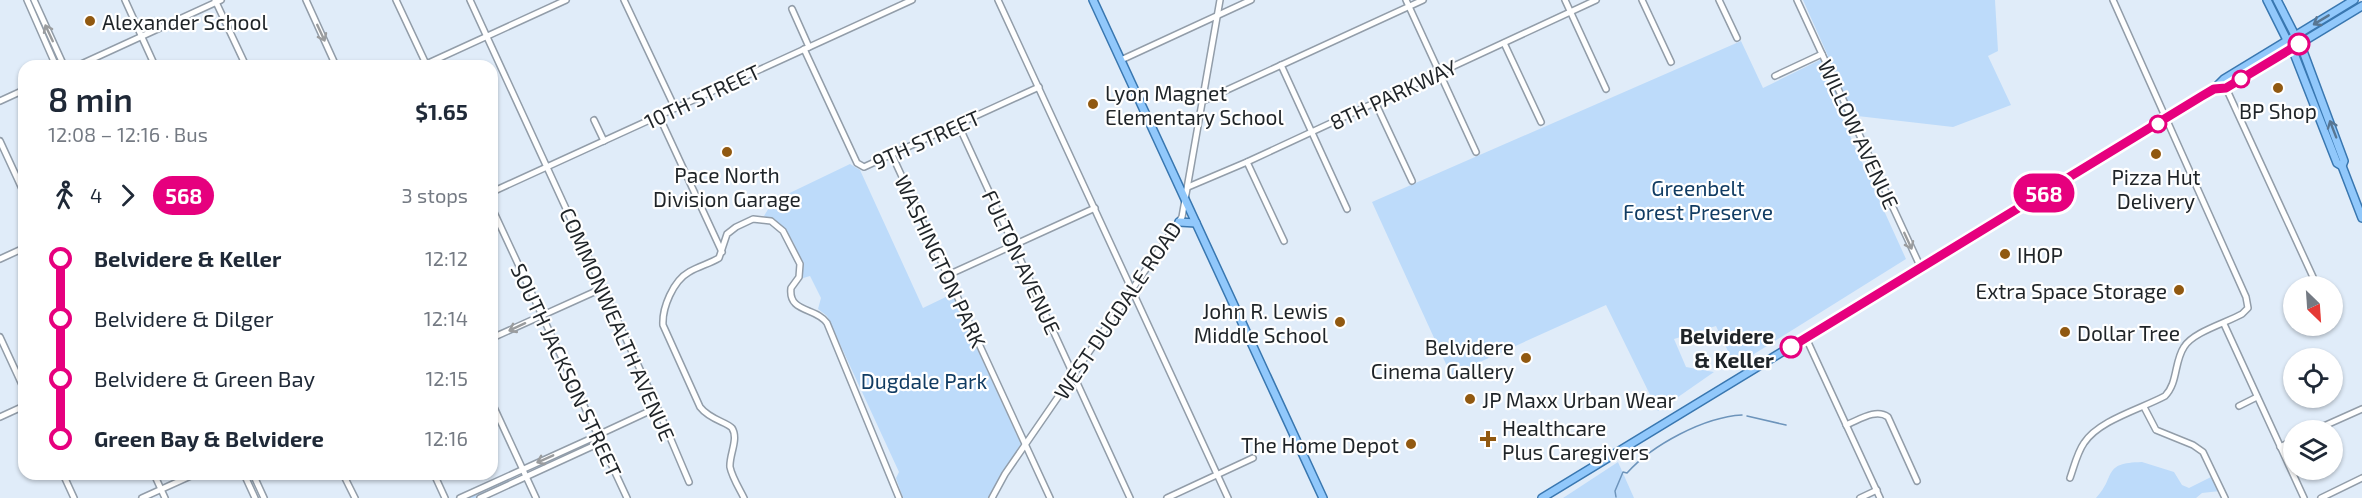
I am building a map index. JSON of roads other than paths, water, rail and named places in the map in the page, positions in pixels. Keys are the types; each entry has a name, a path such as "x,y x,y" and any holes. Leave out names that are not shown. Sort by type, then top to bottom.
{"main road":[{"path":"1093,0 1323,498"},
{"path":"2267,0 2291,48 2337,163 2342,166 2362,218"},
{"path":"2277,0 2299,44 2344,160 2342,166"},
{"path":"1542,498 2166,119 2214,89 2224,79 2354,0"},
{"path":"2214,89 2226,88 2362,6"},
{"path":"1179,222 1196,223"}],"street":[{"path":"27,0 53,60"},
{"path":"34,0 61,60"},
{"path":"125,0 152,60"},
{"path":"306,0 333,60"},
{"path":"396,0 423,60"},
{"name":"COMMONWEALTH AVENUE","path":"470,0 497,60"},
{"path":"547,0 550,7"},
{"path":"436,60 566,0"},
{"path":"624,0 675,108"},
{"name":"10TH STREET","path":"498,189 912,0"},
{"path":"998,0 1228,498"},
{"name":"WEST DUGDALE ROAD","path":"992,498 1005,474 1179,222 1186,201 1220,0"},
{"path":"1121,60 1251,0"},
{"path":"1406,0 1476,152"},
{"path":"1203,101 1423,0"},
{"path":"1565,0 1606,89"},
{"name":"8TH PARKWAY","path":"1188,186 1247,162 1596,0"},
{"path":"1642,0 1671,62"},
{"path":"1719,0 1737,38"},
{"name":"WILLOW AVENUE","path":"1797,0 1921,268"},
{"path":"2070,478 2080,449 2090,435 2104,425 2145,407 2169,393 2179,358 2188,342 2246,311 2248,307 2246,297 2114,0"},
{"path":"90,60 218,1 243,60"},
{"path":"792,9 806,48"},
{"path":"1504,43 1541,122"},
{"name":"9TH STREET","path":"806,48 857,163 864,167 1039,87"},
{"path":"1775,76 1822,54"},
{"name":"COMMONWEALTH AVENUE","path":"498,63 603,288 689,482"},
{"path":"1281,65 1347,209"},
{"path":"2226,88 2313,276"},
{"path":"0,101 18,93"},
{"path":"1376,102 1412,181"},
{"path":"659,116 722,252"},
{"path":"594,120 604,141"},
{"name":"FULTON AVENUE","path":"958,124 1130,498"},
{"path":"0,141 18,180"},
{"name":"WASHINGTON PARK","path":"892,155 1050,498"},
{"path":"1247,162 1284,242"},
{"path":"948,275 1095,208"},
{"path":"744,498 730,464 733,430 729,425 706,415 700,407 663,325 665,309 674,288 682,278 688,272 712,262 722,252 727,234 736,226 753,219 771,221 783,231 800,264 799,277 791,288 792,301 800,309 822,316 826,323 897,488 899,498"},
{"name":"SOUTH JACKSON STREET","path":"498,221 627,498"},
{"path":"0,259 18,251"},
{"path":"498,335 603,288"},
{"path":"2223,324 2304,498"},
{"path":"0,337 18,376"},
{"path":"1806,338 1880,498"},
{"path":"2239,406 2257,397"},
{"path":"2145,407 2156,430 2204,452 2225,498"},
{"path":"460,498 656,408"},
{"path":"0,417 18,409"},
{"path":"2337,420 2362,409"},
{"path":"1846,425 1876,413 1888,417 1917,481"},
{"path":"498,416 536,498"},
{"path":"480,498 593,446 599,436"},
{"path":"1167,498 1253,458"},
{"path":"2320,498 2362,478"},
{"path":"66,480 74,498"},
{"path":"157,480 165,498"},
{"path":"142,498 181,480"},
{"path":"247,480 255,498"},
{"path":"256,480 264,498"},
{"path":"347,480 355,498"},
{"path":"437,480 445,498"},
{"path":"1860,498 1877,490"}],"waterway":[{"path":"1616,497 1615,491 1623,472 1627,473 1650,452 1696,427 1727,417 1742,415"},
{"path":"1747,416 1786,425"}],"place":[{"name":"Alexander School","path":"90,21"},
{"name":"BP Shop","path":"2278,88"},
{"name":"Lyon Magnet Elementary School","path":"1093,104"},
{"name":"Pace North Division Garage","path":"727,152"},
{"name":"Pizza Hut Delivery","path":"2156,154"},
{"name":"IHOP","path":"2005,254"},
{"name":"Extra Space Storage","path":"2179,290"},
{"name":"John R. Lewis Middle School","path":"1340,322"},
{"name":"Dollar Tree","path":"2065,332"},
{"name":"Belvidere & Keller","path":"1791,347"},
{"name":"Belvidere Cinema Gallery","path":"1526,358"},
{"name":"JP Maxx Urban Wear","path":"1470,399"},
{"name":"Healthcare Plus Caregivers","path":"1488,439"},
{"name":"The Home Depot","path":"1411,444"}],"park label":[{"name":"Greenbelt Forest Preserve","path":"1698,199"},
{"name":"Dugdale Park","path":"924,380"}]}
